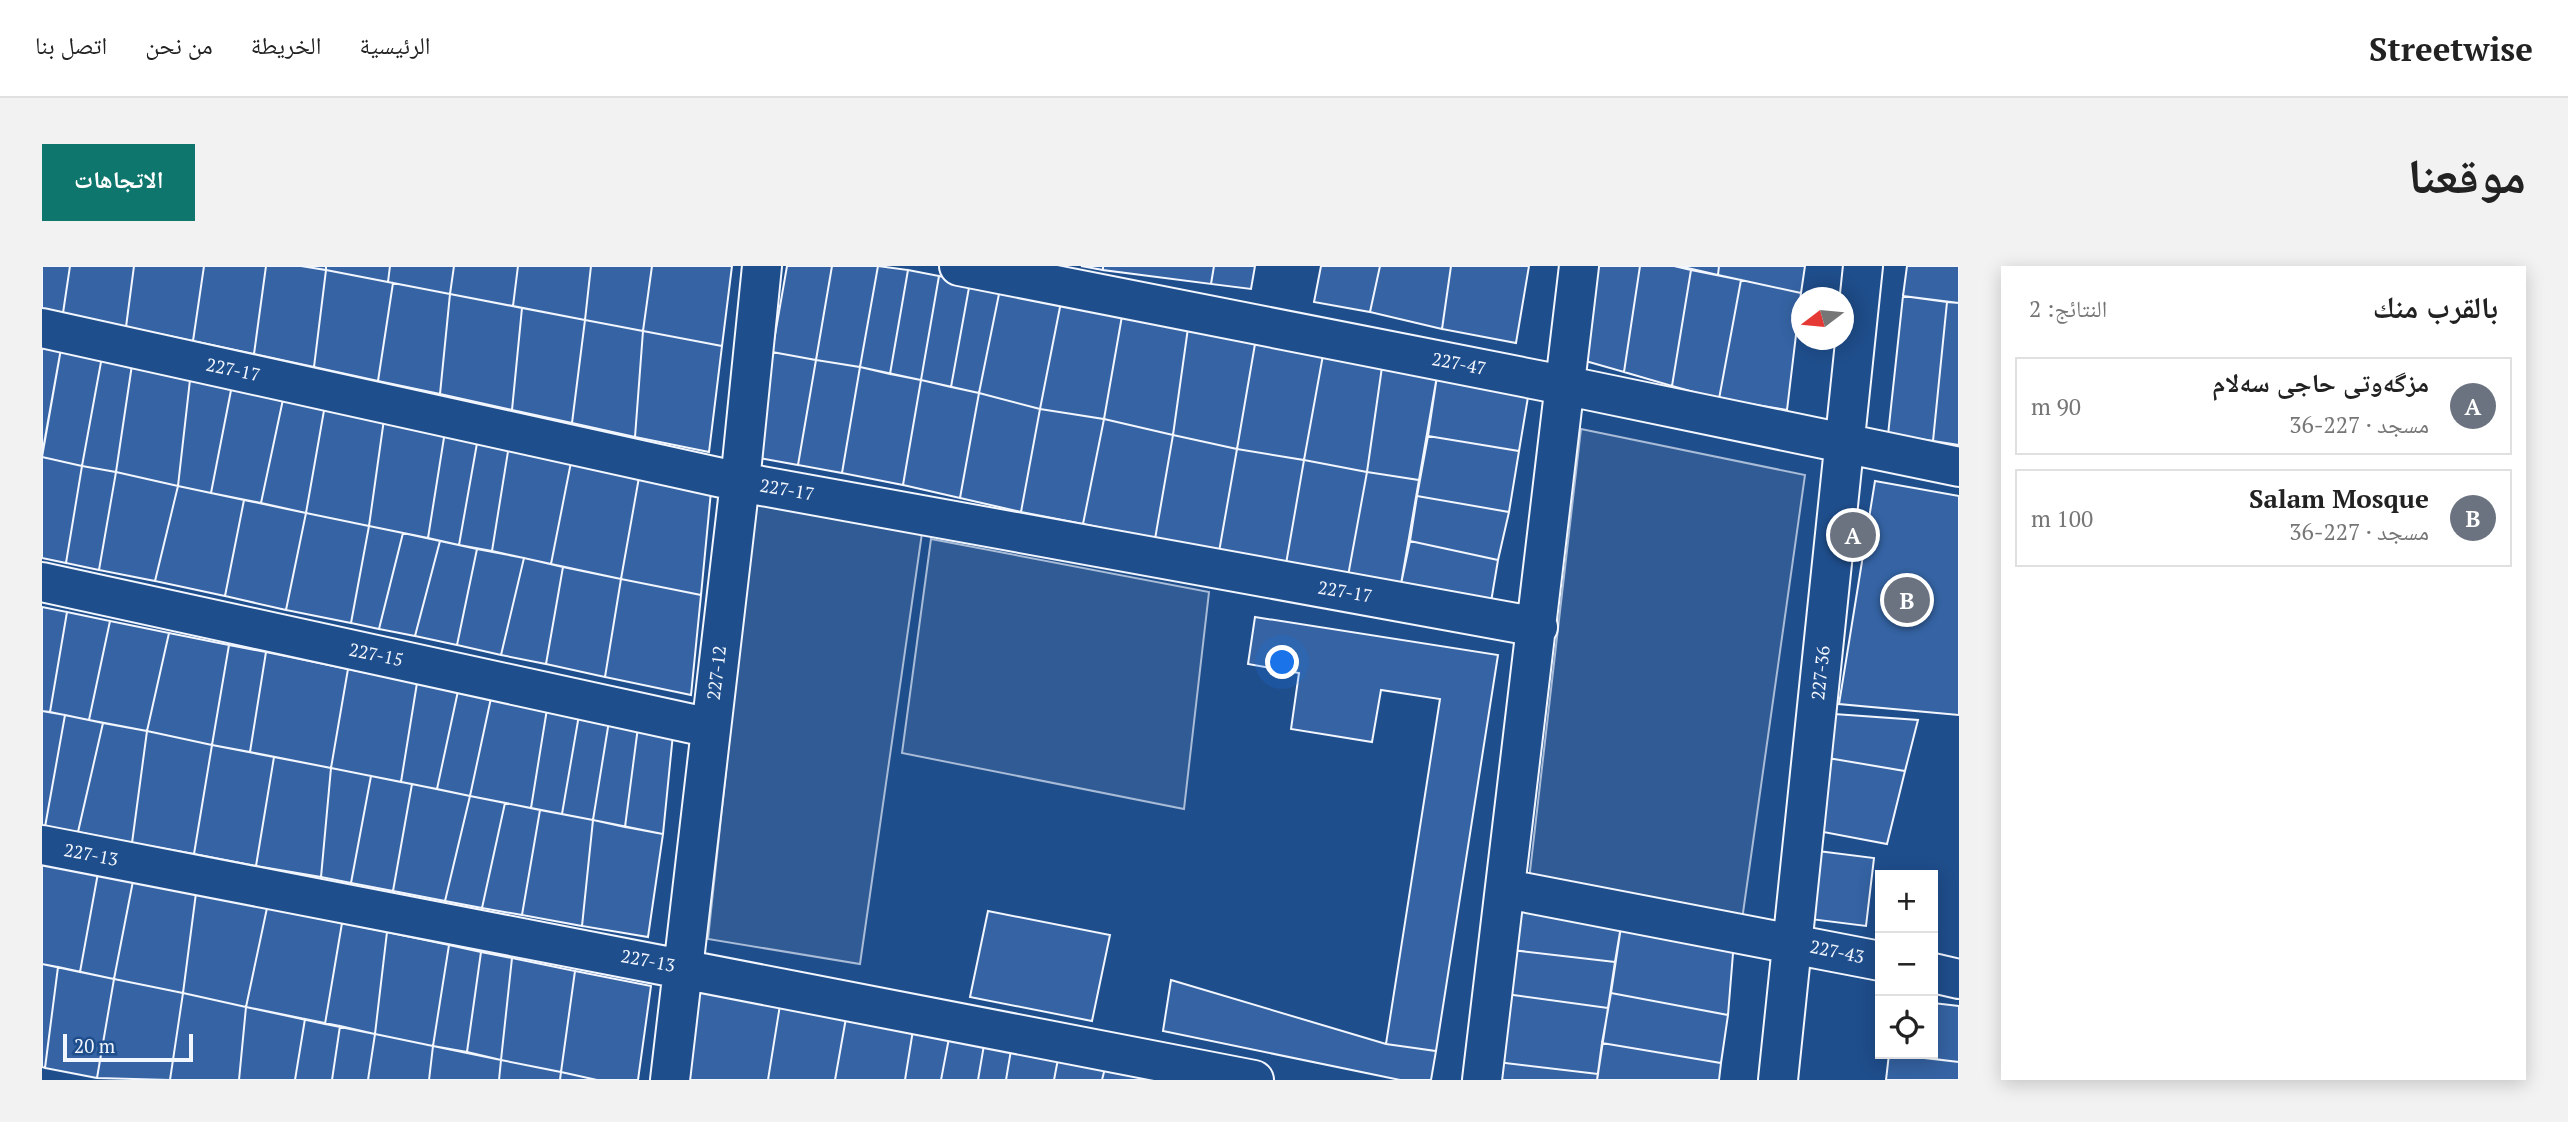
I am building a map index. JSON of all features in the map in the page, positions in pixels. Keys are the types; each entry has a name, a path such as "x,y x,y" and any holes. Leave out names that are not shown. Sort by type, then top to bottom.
{"street":[{"name":"227-12","path":"670,1080 740,482 762,266"},
{"name":"227-47","path":"959,266 1563,385 1959,467"},
{"path":"1482,1080 1507,889 1563,385 1579,266"},
{"name":"227-36","path":"1779,1080 1863,266"},
{"name":"227-17","path":"42,328 740,482 1538,627"},
{"name":"227-15","path":"42,582 711,728"},
{"name":"227-13","path":"42,845 1254,1080"},
{"name":"227-43","path":"1507,889 1875,960"},
{"path":"1938,974 1959,979"}],"shaded area":[{"path":"1581,429 1805,475 1742,920 1528,889"},
{"path":"755,501 923,526 860,964 708,939"},
{"path":"931,539 1209,592 1184,809 902,753"}],"building":[{"path":"42,266 70,266 63,313 42,309"},
{"path":"70,266 134,266 126,327 63,313"},
{"path":"134,266 204,266 193,341 126,327"},
{"path":"204,266 266,266 254,354 193,341"},
{"path":"266,266 301,266 326,270 314,367 254,354"},
{"path":"301,266 326,266 326,270"},
{"path":"326,266 390,266 388,282 326,270"},
{"path":"390,266 454,266 450,294 388,282"},
{"path":"454,266 518,266 513,306 450,294"},
{"path":"518,266 591,266 585,320 513,306"},
{"path":"591,266 652,266 643,331 585,320"},
{"path":"652,266 732,266 722,346 643,331"},
{"path":"787,266 832,266 816,360 772,352"},
{"path":"832,266 878,266 860,367 816,360"},
{"path":"878,266 908,270 890,374 860,367"},
{"path":"1081,266 1103,266 1103,270"},
{"path":"1103,266 1214,266 1211,284 1103,270"},
{"path":"1214,266 1255,266 1251,289 1211,284"},
{"path":"1321,266 1380,266 1370,312 1314,302"},
{"path":"1380,266 1451,266 1442,329 1370,312"},
{"path":"1451,266 1529,266 1516,343 1442,329"},
{"path":"1588,266 1640,266 1624,372 1575,358"},
{"path":"1640,266 1674,266 1691,270 1672,386 1624,372"},
{"path":"1679,266 1719,266 1718,275"},
{"path":"1719,266 1805,266 1802,287 1791,287 1791,291 1718,275"},
{"path":"1907,266 1959,266 1959,303 1903,296"},
{"path":"326,270 393,283 378,381 314,367"},
{"path":"908,270 939,276 921,380 890,374"},
{"path":"1691,270 1741,280 1719,399 1672,386"},
{"path":"939,276 970,282 951,387 921,380"},
{"path":"1741,280 1791,291 1791,350 1794,350 1787,410 1719,399"},
{"path":"970,282 1000,289 979,393 951,387"},
{"path":"393,283 450,294 440,394 378,381"},
{"path":"1000,289 1061,302 1040,409 979,393"},
{"path":"450,294 522,308 512,410 440,394"},
{"path":"1903,296 1947,302 1933,441 1888,435"},
{"path":"1061,302 1122,316 1104,419 1040,409"},
{"path":"1947,302 1959,303 1959,445 1933,441"},
{"path":"522,308 585,320 572,423 512,410"},
{"path":"1122,316 1188,328 1173,435 1104,419"},
{"path":"585,320 643,331 635,437 572,423"},
{"path":"1188,328 1255,344 1237,449 1173,435"},
{"path":"643,331 722,346 709,452 635,437"},
{"path":"42,339 62,343 42,455"},
{"path":"62,343 103,351 82,466 42,457"},
{"path":"1255,344 1323,355 1304,460 1237,449"},
{"path":"103,351 133,358 116,472 82,466"},
{"path":"772,352 816,360 798,465 753,457"},
{"path":"1323,355 1382,367 1367,472 1304,460"},
{"path":"133,358 191,371 178,486 116,472"},
{"path":"816,360 860,367 842,473 798,465"},
{"path":"860,367 921,380 903,485 842,473"},
{"path":"1382,367 1437,376 1419,480 1367,472"},
{"path":"191,371 233,380 211,493 178,486"},
{"path":"1437,376 1529,391 1519,451 1428,436"},
{"path":"233,380 285,390 261,503 211,493"},
{"path":"921,380 979,393 960,498 903,485"},
{"path":"285,390 326,399 306,513 261,503"},
{"path":"979,393 1040,409 1021,512 960,498"},
{"path":"326,399 385,412 369,526 306,513"},
{"path":"1040,409 1104,419 1083,524 1021,512"},
{"path":"385,412 446,425 428,538 369,526"},
{"path":"1104,419 1173,435 1155,539 1083,524"},
{"path":"446,425 479,432 459,545 428,538"},
{"path":"479,432 510,439 492,551 459,545"},
{"path":"1173,435 1237,449 1219,552 1155,539"},
{"path":"1428,436 1519,451 1509,512 1417,496"},
{"path":"510,439 573,452 551,564 492,551"},
{"path":"1237,449 1304,460 1286,564 1219,552"},
{"path":"573,452 641,466 621,579 551,564"},
{"path":"42,457 82,466 66,563 42,558"},
{"path":"1304,460 1367,472 1348,576 1286,564"},
{"path":"82,466 116,472 99,570 66,563"},
{"path":"641,466 712,481 701,595 621,579"},
{"path":"116,472 178,486 155,581 99,570"},
{"path":"1367,472 1419,480 1401,584 1348,576"},
{"path":"1875,481 1959,496 1959,715 1839,704"},
{"path":"178,486 244,500 225,596 155,581"},
{"path":"1417,496 1509,512 1498,560 1410,541"},
{"path":"244,500 306,513 286,610 225,596"},
{"path":"306,513 369,526 351,623 286,610"},
{"path":"369,526 403,533 379,629 351,623"},
{"path":"403,533 440,541 415,636 379,629"},
{"path":"440,541 477,549 457,645 415,636"},
{"path":"1410,541 1498,560 1491,602 1401,584"},
{"path":"477,549 524,558 501,655 457,645"},
{"path":"524,558 563,567 546,664 501,655"},
{"path":"563,567 621,579 605,677 546,664"},
{"path":"621,579 701,595 691,695 605,677"},
{"path":"42,607 67,612 50,712 42,711"},
{"path":"67,612 110,621 89,720 50,712"},
{"path":"1255,617 1498,655 1436,1051 1386,1044 1440,699 1381,690 1372,742 1291,729 1299,673 1248,664"},
{"path":"110,621 169,633 147,731 89,720"},
{"path":"169,633 229,645 212,745 147,731"},
{"path":"229,645 266,652 250,752 212,745"},
{"path":"266,652 348,669 331,768 250,752"},
{"path":"348,669 417,683 401,782 331,768"},
{"path":"417,683 458,691 437,789 401,782"},
{"path":"458,691 491,698 470,796 437,789"},
{"path":"491,698 547,709 531,808 470,796"},
{"path":"547,709 579,715 562,814 531,808"},
{"path":"42,711 65,715 45,827 42,826"},
{"path":"1834,714 1918,720 1905,771 1828,758"},
{"path":"65,715 103,723 78,832 45,827"},
{"path":"579,715 609,721 593,820 562,814"},
{"path":"609,721 638,727 625,827 593,820"},
{"path":"103,723 147,731 132,843 78,832"},
{"path":"638,727 673,734 663,834 625,827"},
{"path":"147,731 212,745 194,854 132,843"},
{"path":"212,745 274,757 256,866 194,854"},
{"path":"274,757 331,768 321,877 256,866"},
{"path":"1828,758 1905,771 1887,844 1818,831"},
{"path":"331,768 371,776 351,883 321,877"},
{"path":"371,776 412,784 393,891 351,883"},
{"path":"412,784 470,796 445,901 393,891"},
{"path":"470,796 505,803 482,908 445,901"},
{"path":"505,803 540,810 522,915 482,908"},
{"path":"540,810 593,820 582,926 522,915"},
{"path":"593,820 663,834 648,937 582,926"},
{"path":"1818,851 1874,858 1866,926 1810,919"},
{"path":"42,862 98,873 80,972 42,964"},
{"path":"98,873 133,881 114,979 80,972"},
{"path":"133,881 196,893 183,993 114,979"},
{"path":"196,893 267,908 246,1007 183,993"},
{"path":"267,908 342,923 325,1024 246,1007"},
{"path":"1518,908 1622,920 1615,962 1512,950"},
{"path":"988,911 1110,935 1092,1021 970,997"},
{"path":"1622,920 1734,941 1728,1015 1611,993"},
{"path":"342,923 387,932 375,1034 325,1024"},
{"path":"387,932 449,945 433,1046 375,1034"},
{"path":"449,945 481,952 467,1052 433,1046"},
{"path":"1512,950 1615,962 1608,1008 1506,994"},
{"path":"481,952 512,958 501,1060 467,1052"},
{"path":"512,958 575,971 561,1072 501,1060"},
{"path":"42,964 58,967 45,1068 42,1067"},
{"path":"58,967 114,979 97,1078 45,1068"},
{"path":"575,971 651,986 638,1080 597,1080 561,1072"},
{"path":"114,979 183,993 170,1080 97,1078"},
{"path":"1171,980 1386,1044 1436,1051 1431,1080 1400,1080 1163,1031"},
{"path":"697,989 780,1005 768,1080 685,1080"},
{"path":"183,993 246,1007 239,1080 170,1080"},
{"path":"1611,993 1728,1015 1721,1063 1602,1043"},
{"path":"1506,994 1608,1008 1598,1074 1497,1062"},
{"path":"1938,1004 1959,1006 1959,1062 1934,1059 1938,1059"},
{"path":"780,1005 846,1018 835,1080 768,1080"},
{"path":"246,1007 305,1019 295,1080 239,1080"},
{"path":"846,1018 913,1030 905,1080 835,1080"},
{"path":"305,1019 340,1026 332,1080 295,1080"},
{"path":"340,1026 375,1034 368,1080 332,1080"},
{"path":"913,1030 949,1038 941,1080 905,1080"},
{"path":"375,1034 433,1046 429,1080 368,1080"},
{"path":"949,1038 984,1045 978,1080 941,1080"},
{"path":"1602,1043 1721,1063 1719,1080 1597,1080"},
{"path":"984,1045 1011,1050 1006,1080 978,1080"},
{"path":"433,1046 501,1060 499,1080 429,1080"},
{"path":"1011,1050 1058,1059 1054,1080 1006,1080"},
{"path":"1058,1059 1105,1068 1102,1080 1054,1080"},
{"path":"1888,1059 1959,1062 1959,1080 1886,1080"},
{"path":"501,1060 561,1072 560,1080 499,1080"},
{"path":"1497,1062 1598,1074 1597,1080 1495,1080"},
{"path":"1105,1068 1168,1080 1102,1080"},
{"path":"561,1072 597,1080 560,1080"}],"place":[{"name":"مزگەوتی حاجی سەلام","path":"1853,535"},
{"name":"Salam Mosque","path":"1907,600"}]}
